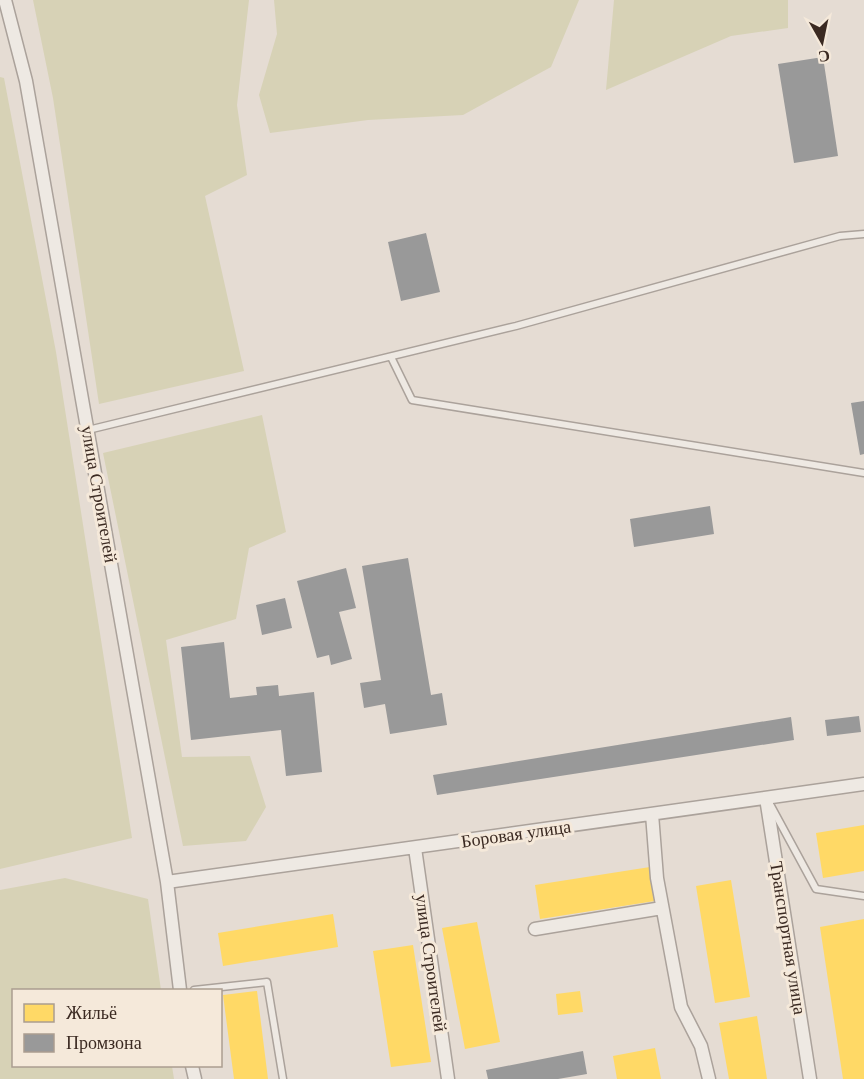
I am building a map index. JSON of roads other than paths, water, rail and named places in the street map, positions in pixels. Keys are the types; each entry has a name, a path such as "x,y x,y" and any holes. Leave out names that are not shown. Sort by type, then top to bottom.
{"street":[{"name":"улица Строителей","path":"5,0 26,81 88,430 167,882 180,989"},
{"name":"Боровая улица","path":"167,882 864,784"},
{"name":"Транспортная улица","path":"766,798 810,1079"},
{"path":"652,814 657,878 681,1007 701,1046 709,1079"},
{"name":"улица Строителей","path":"415,848 448,1079"},
{"path":"535,929 662,908"}],"lane":[{"path":"88,430 516,326 840,236 864,234"},
{"path":"391,357 412,400 864,473"},
{"path":"766,798 816,889 864,896"},
{"path":"203,989 267,982 283,1079"}]}
